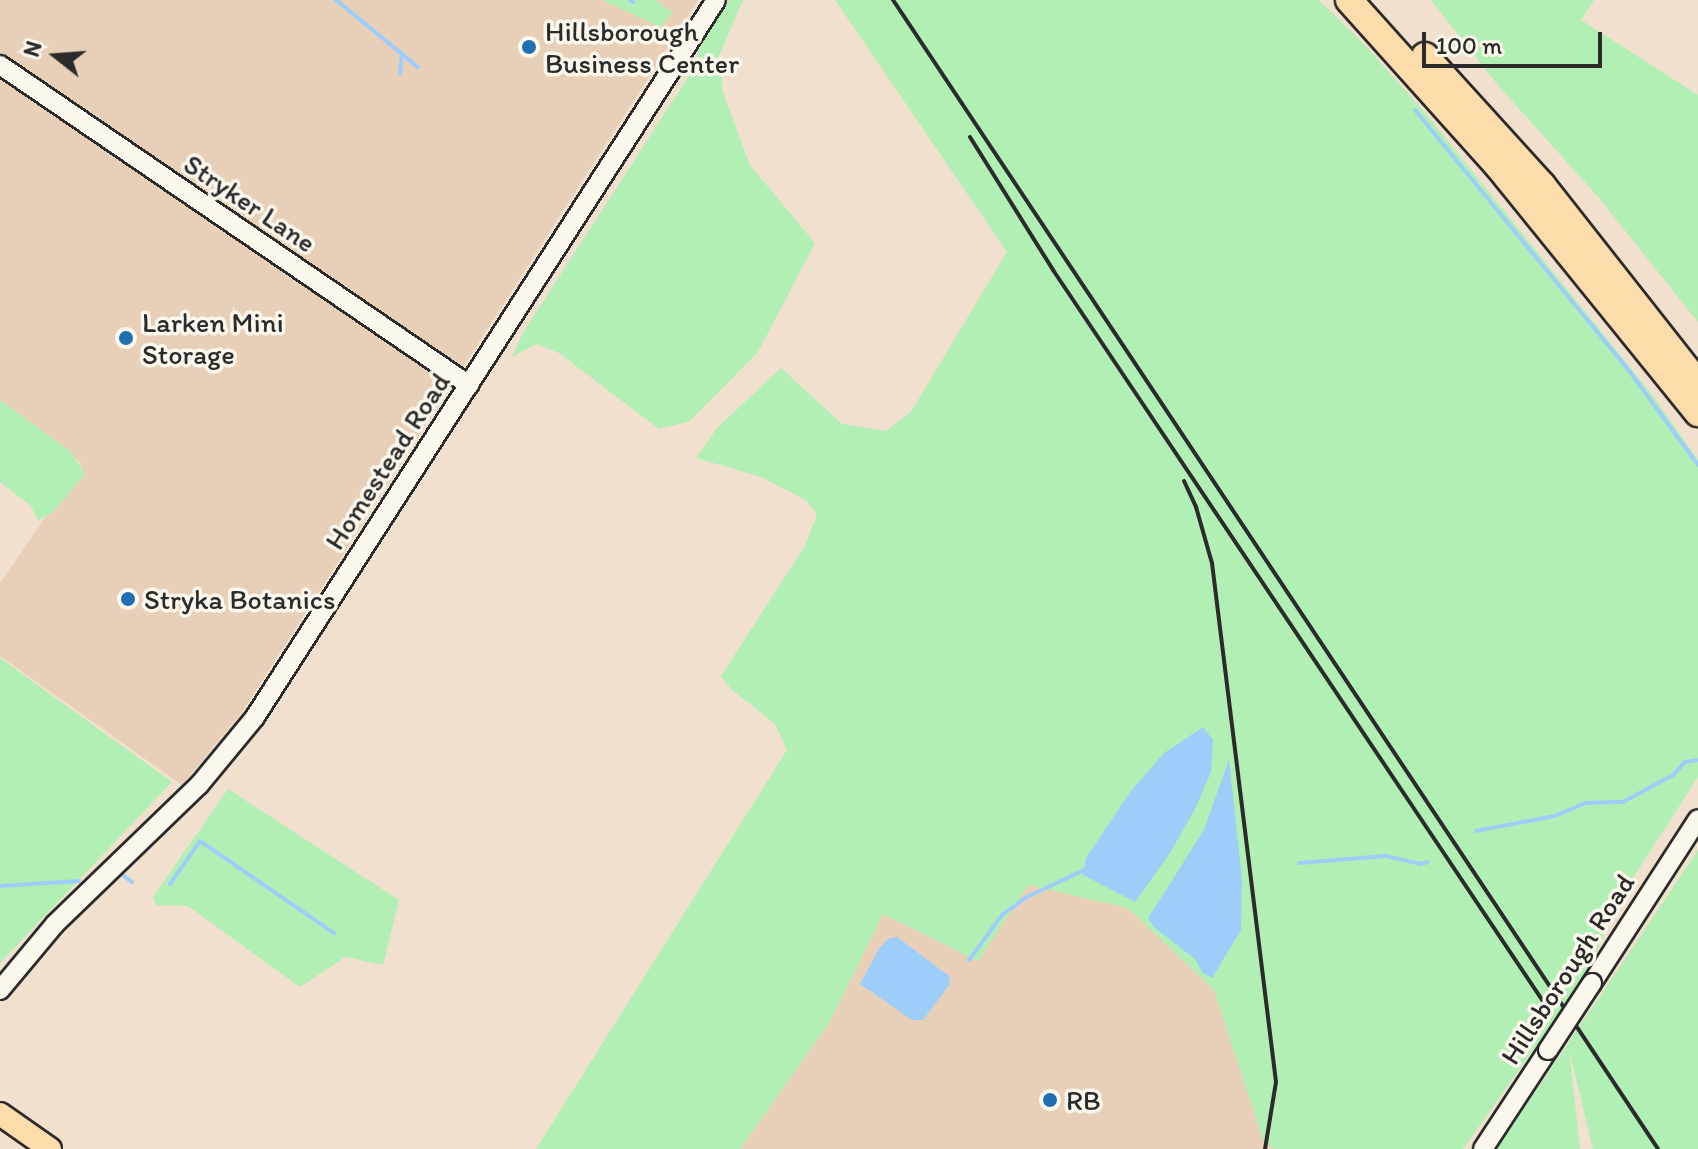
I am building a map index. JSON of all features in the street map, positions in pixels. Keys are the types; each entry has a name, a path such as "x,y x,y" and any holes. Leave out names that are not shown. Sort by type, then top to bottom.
{"highway":[{"path":"1349,0 1498,166 1698,413"},
{"path":"1374,0 1542,185 1698,383"}],"main road":[{"path":"0,1114 50,1149"}],"street":[{"name":"Homestead Road","path":"0,990 55,924 185,799 241,735 716,0"},
{"name":"Stryker Lane","path":"0,65 469,385"},
{"name":"Hillsborough Road","path":"1483,1149 1698,819"}],"shaded area":[{"path":"0,0 698,0 242,712 182,785 0,656 0,583 82,464 0,406"},
{"path":"1050,851 1231,970 1282,1149 717,1149 888,899"}],"green space":[{"path":"602,0 655,0 673,13 660,27"},
{"path":"729,0 743,0 719,56 723,92 750,165 815,243 758,352 690,421 659,429 559,353 536,344 511,358 524,331 692,71 699,49"},
{"path":"835,0 1319,0 1364,44 1427,115 1653,396 1698,460 1698,777 1622,895 1585,977 1463,1149 1275,1149 1263,1140 1214,990 1128,908 1028,885 978,961 883,914 829,1023 740,1149 536,1149 787,750 775,724 731,689 721,676 805,546 817,514 807,501 761,477 696,458 717,428 781,368 842,424 886,431 911,412 1007,252"},
{"path":"1431,0 1594,0 1581,20 1698,95 1698,322 1600,199 1497,84"},
{"path":"0,400 70,451 85,474 54,511 38,521 31,506 0,482"},
{"path":"0,658 172,782 0,963"},
{"path":"228,789 399,900 383,965 345,957 300,987 188,906 156,905 153,897"},
{"path":"1698,850 1698,1149 1593,1149 1569,1049 1580,1149 1497,1149"}],"water":[{"path":"1203,727 1213,740 1211,772 1195,809 1170,853 1135,902 1083,875 1086,858 1130,792 1164,753"},
{"path":"1229,759 1242,879 1241,930 1212,978 1203,973 1195,959 1155,928 1148,918 1204,830"},
{"path":"897,937 949,976 950,984 923,1020 912,1020 860,984 880,947 890,938"}],"waterway":[{"path":"336,0 418,67"},
{"path":"400,74 402,53"},
{"path":"1415,110 1630,372 1698,465"},
{"path":"1476,831 1555,816 1586,803 1623,802 1673,775 1685,762 1698,760"},
{"path":"170,884 200,841 334,933"},
{"path":"1299,863 1386,856 1420,864 1428,862"},
{"path":"969,960 1002,915 1025,898 1084,870"},
{"path":"124,876 132,882"},
{"path":"0,886 79,881"}],"railway":[{"path":"893,0 1658,1149"},
{"path":"970,137 1053,270 1547,1007"},
{"path":"1184,481 1196,507 1212,563 1276,1082 1265,1149"}],"place":[{"name":"Hillsborough Business Center","path":"529,47"},
{"name":"Larken Mini Storage","path":"126,338"},
{"name":"Stryka Botanics","path":"128,599"},
{"name":"RB","path":"1050,1100"}]}
